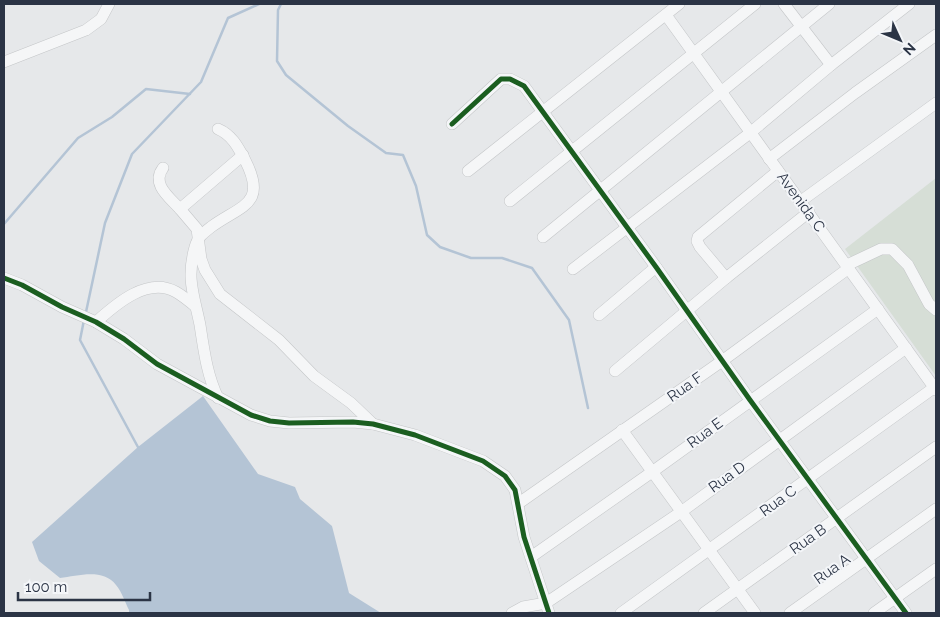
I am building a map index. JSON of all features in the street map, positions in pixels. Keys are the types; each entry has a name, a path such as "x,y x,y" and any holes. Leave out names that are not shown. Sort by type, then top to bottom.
{"street":[{"path":"4,62 86,30 100,19 110,4"},
{"path":"468,171 679,4"},
{"path":"510,200 755,4"},
{"path":"784,4 831,65"},
{"path":"542,237 829,4"},
{"path":"573,269 750,133 831,65 909,4"},
{"name":"Avenida C","path":"666,15 720,93 809,212 935,388"},
{"path":"769,159 855,93 936,35"},
{"path":"452,124 501,79 510,79 524,86 906,613"},
{"path":"801,202 936,103"},
{"path":"218,129 233,140 254,182 251,199 244,207 228,215 199,236 194,249 190,278 208,370 218,398"},
{"path":"180,209 242,155"},
{"path":"163,168 160,173 160,185 197,229 200,253 205,270 220,294 279,340 314,376 351,403 373,424"},
{"path":"726,278 700,247 697,241 698,237 778,171"},
{"path":"615,371 686,310 809,212"},
{"name":"Rua F","path":"519,503 722,361 848,266 881,249 892,249 908,265 929,304 936,310"},
{"path":"599,315 656,267"},
{"path":"4,278 96,322 124,339 157,364 251,415 270,421 289,423 353,422 373,424 415,435 483,461 496,469 512,483 515,490 524,537 547,608 523,607 512,613"},
{"path":"96,322 130,296 159,287 176,292 195,306"},
{"name":"Rua E","path":"531,557 878,308"},
{"name":"Rua D","path":"547,608 906,348"},
{"name":"Rua C","path":"621,613 935,388"},
{"path":"622,430 755,613"},
{"name":"Rua B","path":"704,613 936,447"},
{"name":"Rua A","path":"790,613 936,509"},
{"path":"874,613 936,568"}],"shaded area":[{"path":"936,178 936,376 845,249"}],"water":[{"path":"203,396 258,474 295,487 300,499 332,526 349,593 381,613 129,613 120,591 111,580 104,576 90,574 60,578 39,561 32,542 138,447"}],"waterway":[{"path":"86,312 105,223 132,154 201,82 228,18 259,4"},
{"path":"281,4 278,10 277,61 286,75 348,126 386,153 403,155 416,186 427,235 440,247 471,258 502,258 532,268 569,320 588,408"},
{"path":"4,224 78,138 112,117 146,89 190,94"},
{"path":"84,320 80,340 139,449"}],"cycle path":[{"path":"452,124 501,79 510,79 524,86 906,613"},
{"path":"4,278 96,322 124,339 157,364 251,415 270,421 289,423 353,422 373,424 415,435 483,461 505,476 515,490 524,537 549,613"}]}
